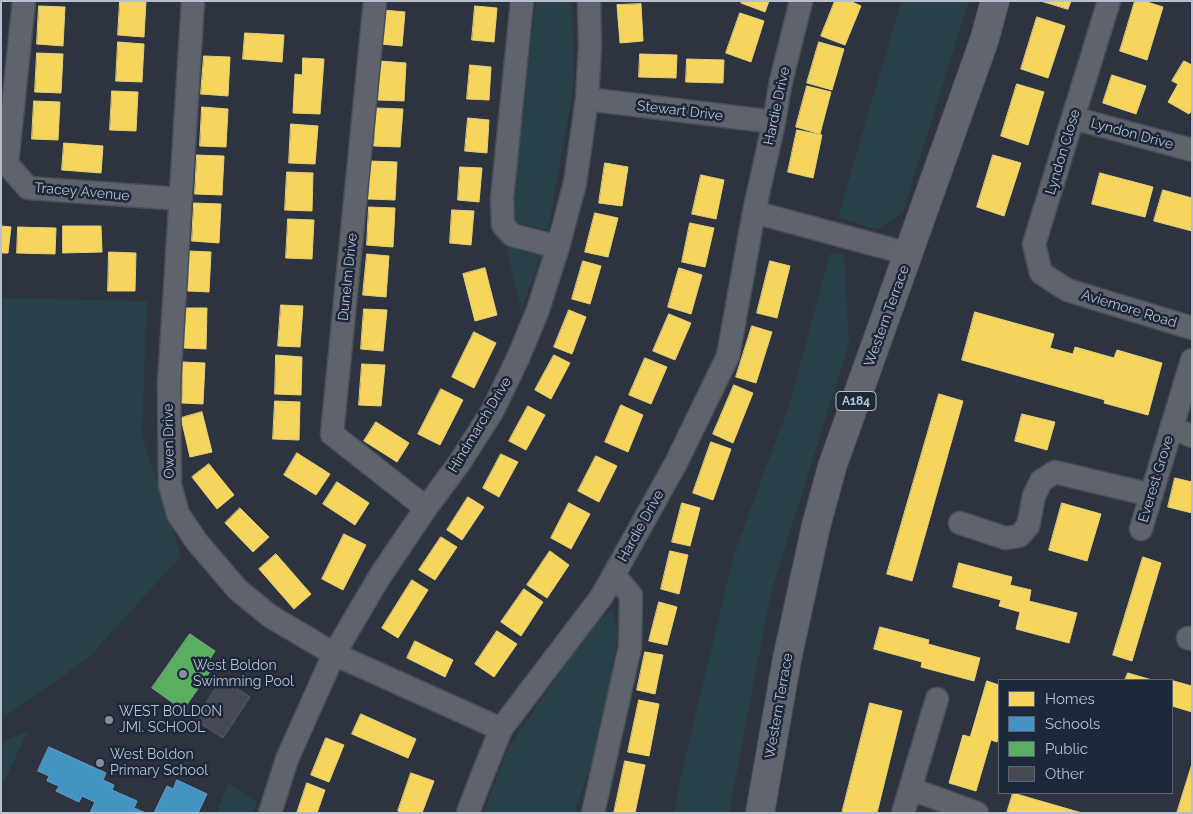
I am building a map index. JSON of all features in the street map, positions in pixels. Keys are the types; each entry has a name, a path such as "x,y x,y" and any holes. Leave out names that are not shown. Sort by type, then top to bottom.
{"main road":[{"name":"Western Terrace","path":"760,813 787,658 816,526 832,467 984,41 995,1"}],"street":[{"name":"Tracey Avenue","path":"24,1 7,164 28,188 181,199"},
{"name":"Owen Drive","path":"193,1 169,384 170,485 178,514 197,542 238,590 270,616 334,654 501,729"},
{"name":"Dunelm Drive","path":"375,1 332,434 426,508"},
{"path":"522,1 502,199 503,225 512,235 558,248"},
{"name":"Hindmarch Drive","path":"270,813 287,759 334,654 380,576 460,462 492,410 524,345 538,310 558,248 575,183 587,100 590,46 589,1"},
{"name":"Hardie Drive","path":"468,813 501,729 602,596 676,463 728,356 754,212 781,81 801,1"},
{"name":"Lyndon Close","path":"1066,290 1041,273 1034,244 1109,1"},
{"name":"Stewart Drive","path":"587,100 774,122"},
{"name":"Lyndon Drive","path":"1073,118 1192,150"},
{"path":"754,212 909,254"},
{"name":"Aviemore Road","path":"1066,290 1192,328"},
{"name":"Everest Grove","path":"1141,529 1151,495 1182,432 1192,360"},
{"path":"960,523 1005,538 1019,536 1028,526 1034,496 1041,481 1055,472 1151,495"},
{"path":"593,813 630,647 631,595 614,575"},
{"path":"903,813 937,699"},
{"path":"910,789 977,813"}],"shaded area":[{"path":"536,1 572,1 574,84 548,230 511,221"},
{"path":"901,1 969,1 903,212 877,230 838,217"},
{"path":"505,242 542,254 521,311"},
{"path":"830,254 844,254 849,343 771,593 729,813 674,813 682,771 734,554 789,405"},
{"path":"1,298 147,301 142,436 181,556 87,659 1,719"},
{"path":"612,609 618,634 600,740 574,813 483,813 507,751 594,625"},
{"path":"28,731 1,788 1,742"},
{"path":"229,783 257,802 253,813 216,813"}],"building: Homes":[{"path":"120,1 146,1 144,37 118,35"},
{"path":"742,1 769,1 765,12 741,3"},
{"path":"835,1 850,1 861,6 845,45 821,36"},
{"path":"1041,1 1071,1 1068,9"},
{"path":"1135,1 1144,1 1163,7 1147,60 1120,51"},
{"path":"641,4 643,41 620,43 617,5"},
{"path":"39,6 65,7 63,46 37,44"},
{"path":"475,6 497,8 494,42 472,40"},
{"path":"383,10 405,12 402,46 380,44"},
{"path":"740,13 764,21 751,62 726,53"},
{"path":"1037,17 1065,26 1048,78 1021,69"},
{"path":"245,33 284,35 282,62 243,59"},
{"path":"118,42 144,44 142,82 116,81"},
{"path":"819,42 844,49 832,90 807,83"},
{"path":"37,53 63,54 61,93 35,92"},
{"path":"640,54 677,55 676,78 639,77"},
{"path":"204,56 230,57 228,96 201,94"},
{"path":"303,58 324,59 320,114 293,113 295,74 302,75"},
{"path":"687,59 724,60 723,83 686,82"},
{"path":"380,61 406,63 404,101 378,100"},
{"path":"1184,61 1192,65 1192,110 1189,114 1168,102 1178,84 1172,81"},
{"path":"470,65 491,67 489,100 467,99"},
{"path":"1112,75 1146,86 1136,114 1103,103"},
{"path":"1017,84 1044,92 1028,145 1001,136"},
{"path":"807,86 831,92 820,134 796,127"},
{"path":"112,91 138,92 136,131 110,130"},
{"path":"34,101 60,102 58,140 32,139"},
{"path":"202,107 228,109 226,147 200,146"},
{"path":"376,108 403,109 400,147 374,146"},
{"path":"468,118 489,120 487,153 465,151"},
{"path":"291,124 318,126 315,164 289,163"},
{"path":"797,130 822,135 813,178 788,172"},
{"path":"64,143 103,146 101,173 62,170"},
{"path":"197,155 224,156 222,195 195,194"},
{"path":"993,155 1021,163 1004,216 977,207"},
{"path":"370,161 397,162 395,200 368,199"},
{"path":"605,163 628,167 622,206 599,203"},
{"path":"460,167 482,168 479,202 458,200"},
{"path":"287,172 313,173 312,211 285,210"},
{"path":"1100,173 1153,187 1145,217 1092,204"},
{"path":"701,175 724,180 716,219 692,214"},
{"path":"1163,190 1192,198 1192,231 1154,221"},
{"path":"194,203 221,204 219,243 192,241"},
{"path":"369,207 395,208 393,247 367,245"},
{"path":"452,210 474,211 471,245 450,243"},
{"path":"595,213 618,218 608,257 585,252"},
{"path":"288,219 314,220 312,259 286,258"},
{"path":"690,223 714,228 705,267 682,262"},
{"path":"1,226 11,227 8,253 1,253"},
{"path":"63,226 101,226 102,252 63,253"},
{"path":"18,227 56,228 55,254 17,253"},
{"path":"189,251 211,252 209,292 188,291"},
{"path":"109,252 136,253 135,291 108,291"},
{"path":"367,254 389,256 386,297 363,295"},
{"path":"583,261 601,266 590,304 572,299"},
{"path":"770,261 790,266 777,318 757,313"},
{"path":"485,268 497,315 475,321 463,274"},
{"path":"679,268 702,275 691,314 668,307"},
{"path":"281,305 303,306 300,347 278,346"},
{"path":"186,308 207,308 206,349 184,348"},
{"path":"364,309 387,310 383,351 361,349"},
{"path":"569,310 586,317 572,354 554,347"},
{"path":"975,312 1054,334 1050,348 1073,354 1075,347 1114,358 1117,350 1162,363 1148,415 1104,403 1105,400 962,360"},
{"path":"669,314 691,323 675,360 653,351"},
{"path":"752,326 772,332 756,383 736,377"},
{"path":"474,332 496,343 474,388 452,377"},
{"path":"276,355 302,357 301,395 275,394"},
{"path":"554,355 570,363 551,399 535,390"},
{"path":"645,358 667,367 651,404 629,395"},
{"path":"183,362 205,363 203,404 182,403"},
{"path":"362,364 385,365 381,406 359,405"},
{"path":"734,385 753,393 733,443 713,434"},
{"path":"441,389 463,400 440,445 418,434"},
{"path":"939,394 963,401 912,581 887,574"},
{"path":"275,401 300,402 299,440 273,439"},
{"path":"621,405 643,415 628,452 605,442"},
{"path":"528,406 545,415 526,450 509,441"},
{"path":"202,412 212,452 190,457 181,418"},
{"path":"1022,414 1055,422 1047,450 1015,441"},
{"path":"376,422 409,443 397,462 364,441"},
{"path":"711,442 731,449 713,500 693,493"},
{"path":"297,453 330,474 316,495 284,475"},
{"path":"501,454 518,462 499,497 483,488"},
{"path":"596,456 617,466 599,502 578,491"},
{"path":"209,464 234,495 217,509 192,477"},
{"path":"1175,478 1192,482 1192,513 1168,507"},
{"path":"337,482 369,503 355,525 323,504"},
{"path":"468,497 484,507 462,540 447,530"},
{"path":"569,503 590,514 571,549 551,538"},
{"path":"682,503 700,508 690,546 672,542"},
{"path":"1062,503 1101,514 1087,561 1049,550"},
{"path":"240,508 269,537 253,552 225,523"},
{"path":"344,534 366,545 343,590 322,579"},
{"path":"441,537 457,547 435,580 419,570"},
{"path":"550,551 569,565 547,598 527,585"},
{"path":"670,551 688,555 679,594 661,589"},
{"path":"276,554 311,594 294,609 259,569"},
{"path":"1143,557 1161,563 1132,661 1113,655"},
{"path":"959,563 1012,577 1010,585 1031,590 1029,601 1077,613 1069,643 1016,629 1020,612 999,606 1001,600 953,587"},
{"path":"412,580 428,590 398,638 382,628"},
{"path":"524,589 543,602 521,636 501,622"},
{"path":"659,602 677,607 667,645 649,641"},
{"path":"880,627 929,640 928,644 980,658 974,681 921,667 922,662 874,649"},
{"path":"497,631 517,644 494,677 475,664"},
{"path":"415,641 453,660 445,677 407,658"},
{"path":"645,652 663,655 655,694 637,690"},
{"path":"1128,673 1149,679 1125,679"},
{"path":"987,681 998,685 998,738 997,742 991,740 976,791 949,783 963,735 970,737"},
{"path":"1173,681 1192,686 1192,712 1173,706"},
{"path":"639,700 659,704 649,756 628,752"},
{"path":"870,703 902,711 877,813 842,813"},
{"path":"361,714 416,739 408,758 352,734"},
{"path":"326,738 344,745 329,782 311,775"},
{"path":"625,761 645,765 635,813 614,813"},
{"path":"1192,764 1192,813 1177,813"},
{"path":"411,773 434,781 422,813 398,811"},
{"path":"307,783 325,790 317,813 297,813"},
{"path":"1013,794 1016,794 1082,813 1007,813"}],"building: Schools":[{"path":"49,747 106,773 103,780 114,785 112,790 137,801 134,808 146,813 90,813 95,802 82,796 79,802 56,791 59,786 47,781 49,776 38,771"},
{"path":"177,780 207,794 198,813 154,813 167,786 173,789"}],"building: Public":[{"path":"190,634 215,651 205,666 211,670 183,710 152,688"}],"building: Other":[{"path":"222,679 250,697 223,738 195,720"}],"place":[{"name":"West Boldon Swimming Pool","path":"183,674"},
{"name":"WEST BOLDON JMI. SCHOOL","path":"109,720"},
{"name":"West Boldon Primary School","path":"100,763"}]}
